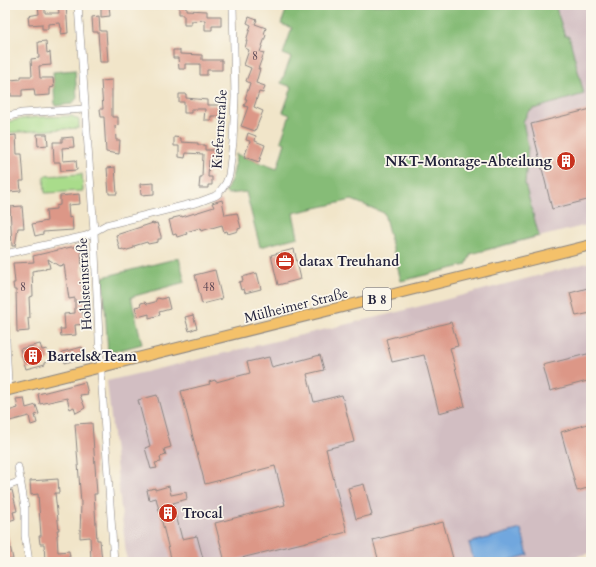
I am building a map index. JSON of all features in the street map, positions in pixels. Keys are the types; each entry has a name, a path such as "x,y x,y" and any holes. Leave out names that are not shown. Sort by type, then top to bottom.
{"main road":[{"name":"Mülheimer Straße","path":"101,368 591,245"},
{"name":"B 8","path":"7,391 101,368"}],"street":[{"name":"Hohlsteinstraße","path":"78,5 94,232 101,368 114,562"},
{"name":"Kiefernstraße","path":"5,254 86,236 106,226 211,198 218,194 226,183 229,175 234,112 235,52 233,5"},
{"path":"5,117 22,113 85,109"},
{"path":"5,320 8,382 7,391"},
{"path":"18,467 25,508 25,536 29,562"},
{"path":"5,487 21,481"}],"shaded area":[{"path":"503,5 591,5 591,224 471,254"},
{"path":"591,262 591,553 550,562 127,562 107,381 390,314"}],"green space":[{"path":"288,5 555,5 565,36 569,36 584,94 533,109 528,112 523,122 528,146 525,184 539,236 471,254 466,265 401,281 384,213 352,200 293,213 298,237 260,247 246,192 229,194 225,192 233,173 236,154 277,169 285,143 281,141 290,115 283,112 292,87 281,83 291,57 283,54 292,28 281,24"},
{"path":"75,70 77,98 72,104 55,106 53,72"},
{"path":"72,116 79,120 79,128 5,133 5,123 38,117"},
{"path":"82,174 83,191 45,193 44,176"},
{"path":"179,258 185,282 131,297 142,344 108,353 103,277"}],"water":[{"path":"521,529 528,555 503,562 474,562 469,543"}],"building":[{"path":"38,5 45,5 45,13 59,13 58,5 66,5 68,33 61,34 62,28 60,23 48,24 48,29 42,29 42,24 29,25 28,16 39,14"},
{"path":"101,5 109,5 110,16 101,17"},
{"path":"179,6 186,6 186,10 207,11 207,16 221,16 221,26 212,26 212,30 205,30 205,20 191,21 191,25 184,25 184,14 179,14"},
{"path":"99,16 100,31 106,31 108,62 100,62 98,32 93,32 92,17"},
{"path":"249,17 257,20 255,24 266,28 264,34 266,35 260,52 264,53 258,69 260,69 256,83 265,86 263,93 259,92 254,107 263,111 255,131 241,126 248,107 244,106 250,83 246,81 251,68 244,65 249,50 245,48 251,25 247,23"},
{"path":"46,41 47,53 50,52 51,65 39,66 40,78 53,78 54,87 50,88 50,95 35,96 34,89 22,90 22,96 11,96 10,80 21,79 21,76 32,76 31,59 39,58 38,42"},
{"path":"173,50 180,50 180,54 202,55 202,60 222,60 222,70 207,70 207,75 200,75 200,64 185,64 185,69 179,69 178,58 173,58"},
{"path":"112,80 112,117 118,117 118,125 115,126 116,140 120,140 119,154 106,152 104,117 101,117 100,109 103,109 101,81"},
{"path":"179,94 186,94 186,98 207,100 207,105 221,105 221,116 211,116 211,120 204,120 205,109 191,109 191,113 184,113 184,102 179,102"},
{"name":"NKT-Montage-Abteilung","path":"591,109 591,199 552,209 531,124"},
{"path":"248,133 256,136 255,141 265,145 259,162 244,157 250,141 246,140"},
{"path":"37,134 47,134 48,145 38,146"},
{"path":"16,135 17,154 22,154 24,181 20,181 21,191 9,192 6,136"},
{"path":"73,137 74,147 62,148 63,161 76,160 77,170 61,171 60,162 54,162 53,142 62,142 62,138"},
{"path":"174,137 181,138 181,142 205,145 205,150 218,150 217,161 209,160 208,177 212,177 212,185 208,185 208,188 199,188 200,177 202,177 203,154 186,153 185,158 179,157 179,146 174,146"},
{"path":"115,167 117,194 109,194 107,168"},
{"path":"154,183 154,194 141,195 140,184"},
{"path":"79,194 80,204 68,205 69,218 72,217 73,230 43,232 43,234 35,236 32,224 47,221 46,210 56,209 56,206 60,205 60,196"},
{"path":"222,200 225,215 237,213 241,228 238,229 238,231 228,234 227,231 224,232 222,225 201,231 200,228 186,232 187,234 177,237 176,234 173,235 169,220 214,207 212,203"},
{"path":"22,206 24,228 18,228 15,246 12,246 10,207"},
{"path":"157,223 161,236 161,239 158,239 158,242 148,244 147,242 124,251 123,249 120,250 116,235"},
{"path":"71,247 81,247 82,270 83,276 85,276 86,289 84,289 85,305 82,307 86,324 75,325 76,335 61,336 60,329 65,329 64,314 75,313 75,298 69,299 64,265 59,266 48,259 50,268 32,271 33,296 29,297 29,331 17,332 16,290 14,290 13,283 15,283 13,263 34,262 33,256"},
{"name":"datax Treuhand","path":"294,249 301,279 278,285 271,255"},
{"path":"215,270 222,299 202,304 195,275"},
{"path":"257,273 261,289 245,293 244,289 241,290 239,282 243,281 242,277"},
{"path":"591,287 591,313 576,316 570,293"},
{"path":"167,297 170,309 159,312 160,315 149,318 149,314 138,317 135,307 140,306 141,303 145,302 147,304 155,302 157,298 162,299"},
{"path":"193,315 197,328 189,331 185,317"},
{"path":"451,322 458,346 450,348 465,406 439,413 424,355 392,362 386,339"},
{"name":"Bartels&Team","path":"40,344 42,350 47,349 50,360 45,362 45,364 26,369 20,349"},
{"path":"82,347 85,357 65,363 62,352"},
{"path":"591,353 591,380 550,391 543,365"},
{"path":"320,355 324,370 307,374 314,402 342,395 354,442 326,449 347,532 225,562 215,523 285,505 275,466 205,484 181,391 210,384 209,382 215,380 216,382 250,373 247,362 269,357 272,368"},
{"path":"85,382 88,394 80,395 85,408 76,413 74,407 70,409 67,398 40,404 38,394"},
{"path":"157,395 171,447 164,449 166,455 160,457 161,462 155,463 157,468 151,469 145,448 150,446 138,400"},
{"path":"24,398 26,408 36,405 39,414 35,415 37,423 31,425 29,416 6,422 5,412 18,408 16,399"},
{"path":"92,423 97,494 94,494 97,540 100,540 102,562 91,562 90,537 80,538 81,503 75,424"},
{"path":"591,423 591,487 577,491 561,432"},
{"path":"58,479 59,493 55,493 59,530 57,530 58,552 69,551 70,557 45,561 44,544 40,544 39,536 41,536 38,494 31,495 30,481"},
{"path":"364,484 372,515 356,519 348,488"},
{"path":"169,486 171,495 186,492 187,499 173,503 182,539 197,536 204,562 172,562 156,498 149,500 147,490 155,488 155,490"},
{"path":"12,490 17,511 13,512 15,519 5,522 5,492"},
{"path":"443,522 454,562 379,562 373,540"},
{"path":"5,532 7,532 13,559 5,561"}],"place":[{"name":"NKT-Montage-Abteilung","path":"566,161"},
{"name":"datax Treuhand","path":"285,261"},
{"name":"Bartels&Team","path":"33,356"},
{"name":"Trocal","path":"168,513"}]}
